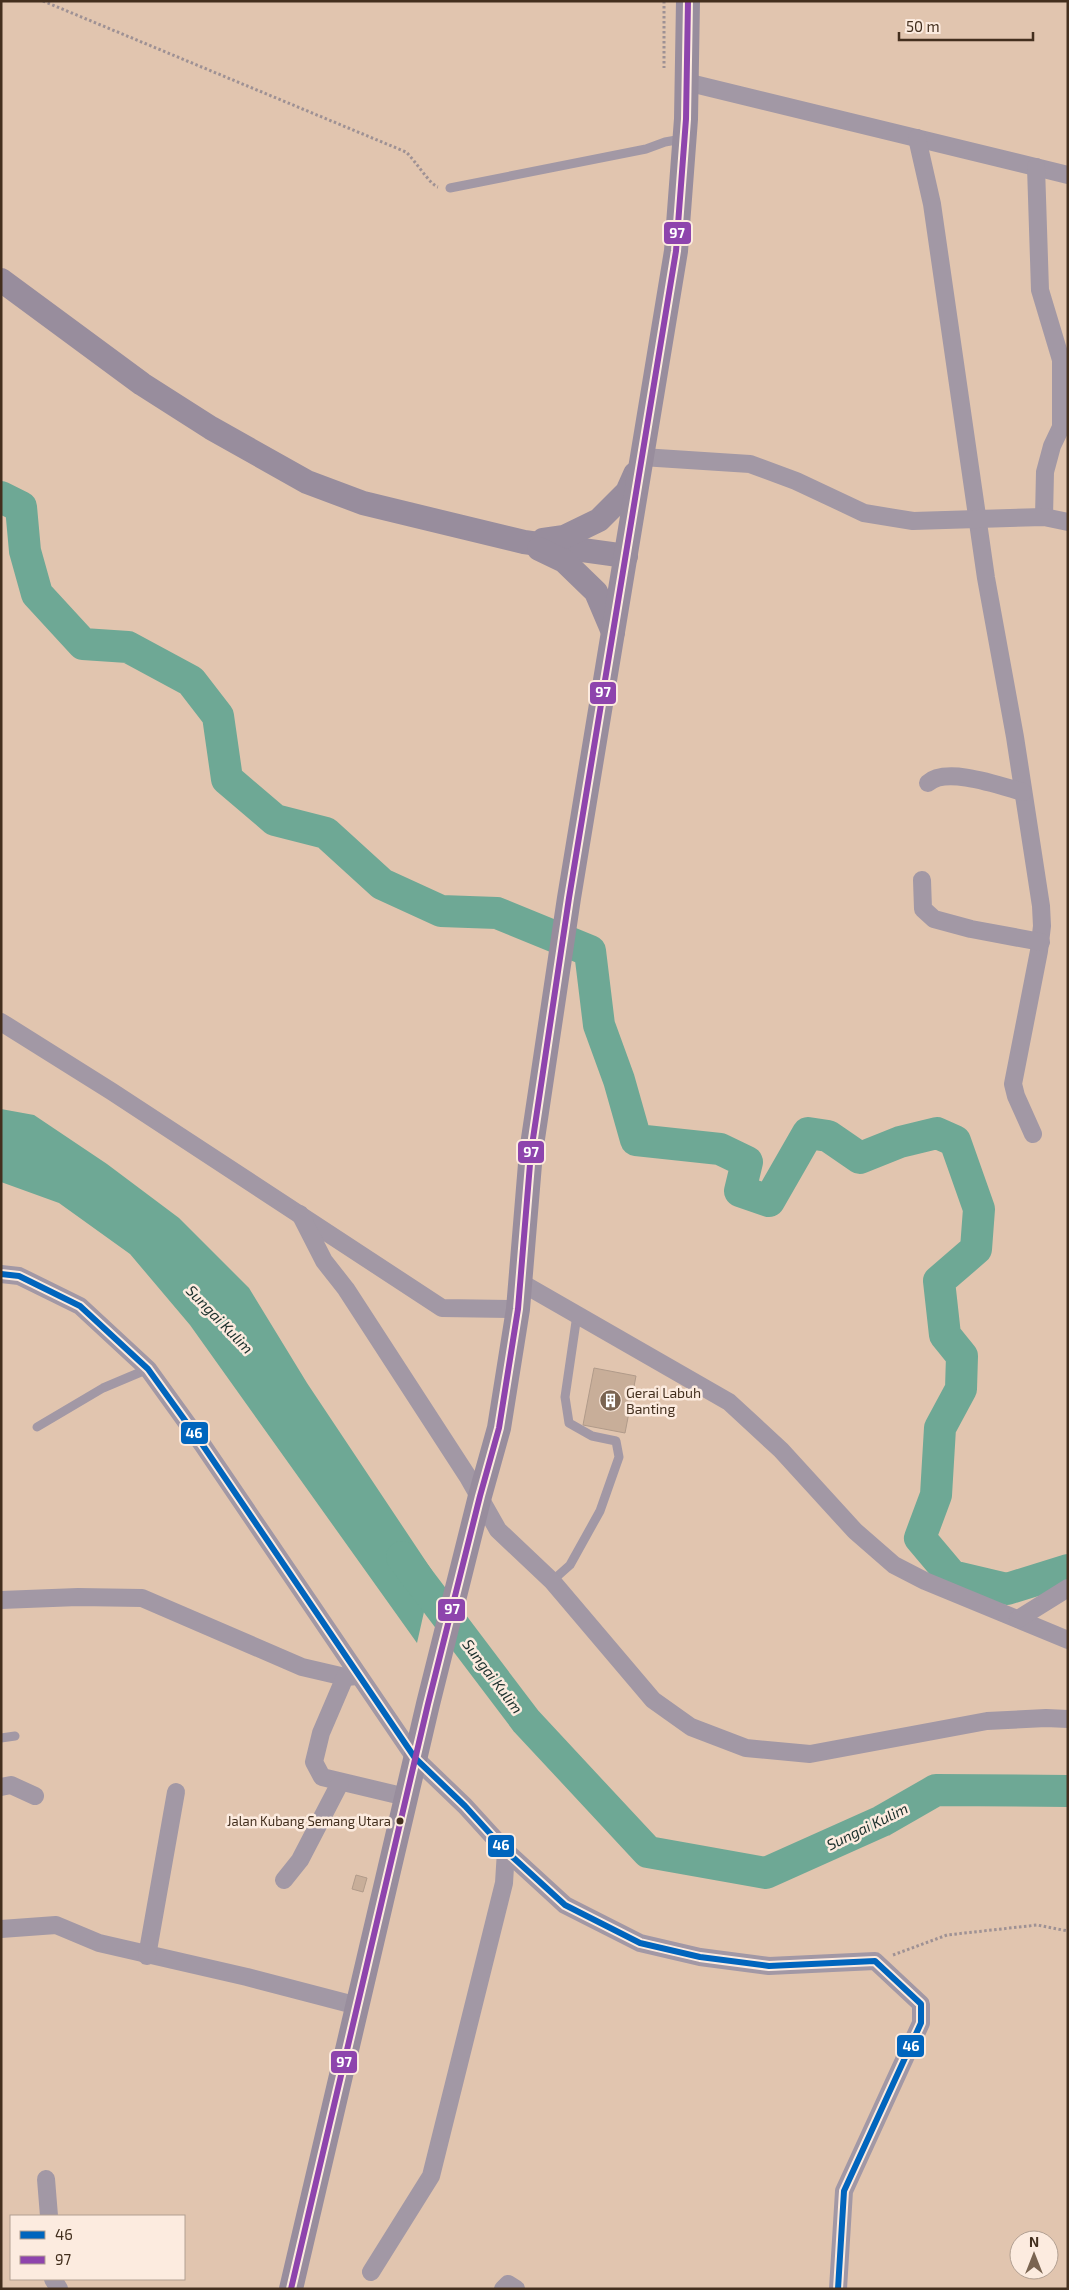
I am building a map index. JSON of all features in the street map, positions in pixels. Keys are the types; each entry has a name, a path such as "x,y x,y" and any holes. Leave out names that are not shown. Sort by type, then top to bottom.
{"main road":[{"path":"291,2289 428,1704 472,1526 499,1428 518,1309 531,1152 557,979 676,251 685,139 688,1"},
{"path":"1,280 142,384 211,428 307,482 363,502 524,542 626,556"},
{"path":"524,542 564,537 599,520 627,492 642,457"},
{"path":"524,542 564,561 596,592 613,632"}],"street":[{"path":"686,82 1068,175"},
{"path":"918,138 932,204 986,578 1041,909 1041,942 1013,1084 1016,1096 1034,1134"},
{"path":"1036,167 1040,290 1060,360 1061,427 1052,446 1045,472 1044,517"},
{"path":"642,457 750,464 796,481 864,513 913,521 1044,517 1068,522"},
{"path":"928,783 932,779 949,775 1023,792"},
{"path":"922,880 923,909 934,919 971,929 1041,942"},
{"path":"1,1022 300,1214 442,1308 518,1309"},
{"path":"300,1214 324,1261 346,1289 480,1496 498,1530 552,1581 653,1700 691,1727 746,1748 810,1754 987,1721 1046,1718 1068,1720"},
{"path":"1,1274 19,1276 80,1306 148,1369 202,1444 351,1677 415,1758 465,1806 506,1851 565,1905 640,1944 700,1957 769,1966 875,1961 921,2004 921,2023 844,2191 838,2289"},
{"path":"520,1282 730,1402 781,1450 855,1531 894,1565 925,1581 1068,1640"},
{"path":"1018,1619 1068,1588"},
{"path":"1,1600 78,1597 142,1598 302,1667 351,1677"},
{"path":"351,1677 321,1733 314,1762 322,1777 340,1783 406,1797"},
{"path":"284,1880 300,1860 340,1783"},
{"path":"1,1787 11,1785 35,1796"},
{"path":"147,1956 176,1792"},
{"path":"371,2272 431,2176 504,1883 506,1851"},
{"path":"1,1929 56,1925 99,1943 147,1956 247,1977 358,2006"},
{"path":"46,2179 49,2215"},
{"path":"504,2289 508,2284 516,2289"}],"lane":[{"path":"450,188 646,149 665,142 685,139"},
{"path":"552,1581 570,1565 600,1511 619,1457 616,1441 592,1436 569,1423 565,1397 577,1315"},
{"path":"37,1427 103,1388 148,1369"},
{"path":"1,1738 15,1736"}],"path":[{"path":"43,1 406,152 414,159 436,187 450,188"},
{"path":"875,1961 947,1935 1037,1925 1068,1930"}],"water":[{"path":"1,1109 34,1115 107,1164 179,1218 249,1288 307,1383 433,1572 417,1643 190,1325 130,1254 59,1203 1,1182"}],"building":[{"name":"Gerai Labuh Banting","path":"594,1368 636,1376 625,1433 583,1425"},
{"path":"356,1875 367,1878 363,1892 352,1889"}],"waterway":[{"path":"1,497 21,507 25,551 37,594 83,644 128,647 191,681 218,716 227,779 275,820 326,833 382,884 441,911 497,913 590,951 599,1025 619,1080 636,1140 720,1149 747,1162 740,1191 769,1201 808,1133 828,1136 860,1158 900,1142 937,1133 955,1141 979,1209 976,1249 939,1281 945,1335 962,1356 961,1389 940,1428 936,1495 920,1538 952,1576 1007,1589 1068,1570"},
{"name":"Sungai Kulim","path":"402,1557 526,1721 648,1852 766,1873 882,1821 936,1790 1068,1791"}],"transit line":[{"name":"97","path":"291,2289 428,1704 499,1428 518,1309 531,1152 569,898 676,251 686,119 688,1"},
{"name":"46","path":"1,1274 19,1276 80,1306 148,1369 202,1444 415,1758 465,1806 506,1851 565,1905 640,1943 700,1957 769,1966 875,1961 921,2004 921,2023 844,2191 838,2289"}],"place":[{"name":"Gerai Labuh Banting","path":"610,1400"},
{"name":"Jalan Kubang Semang Utara","path":"400,1821"}]}
